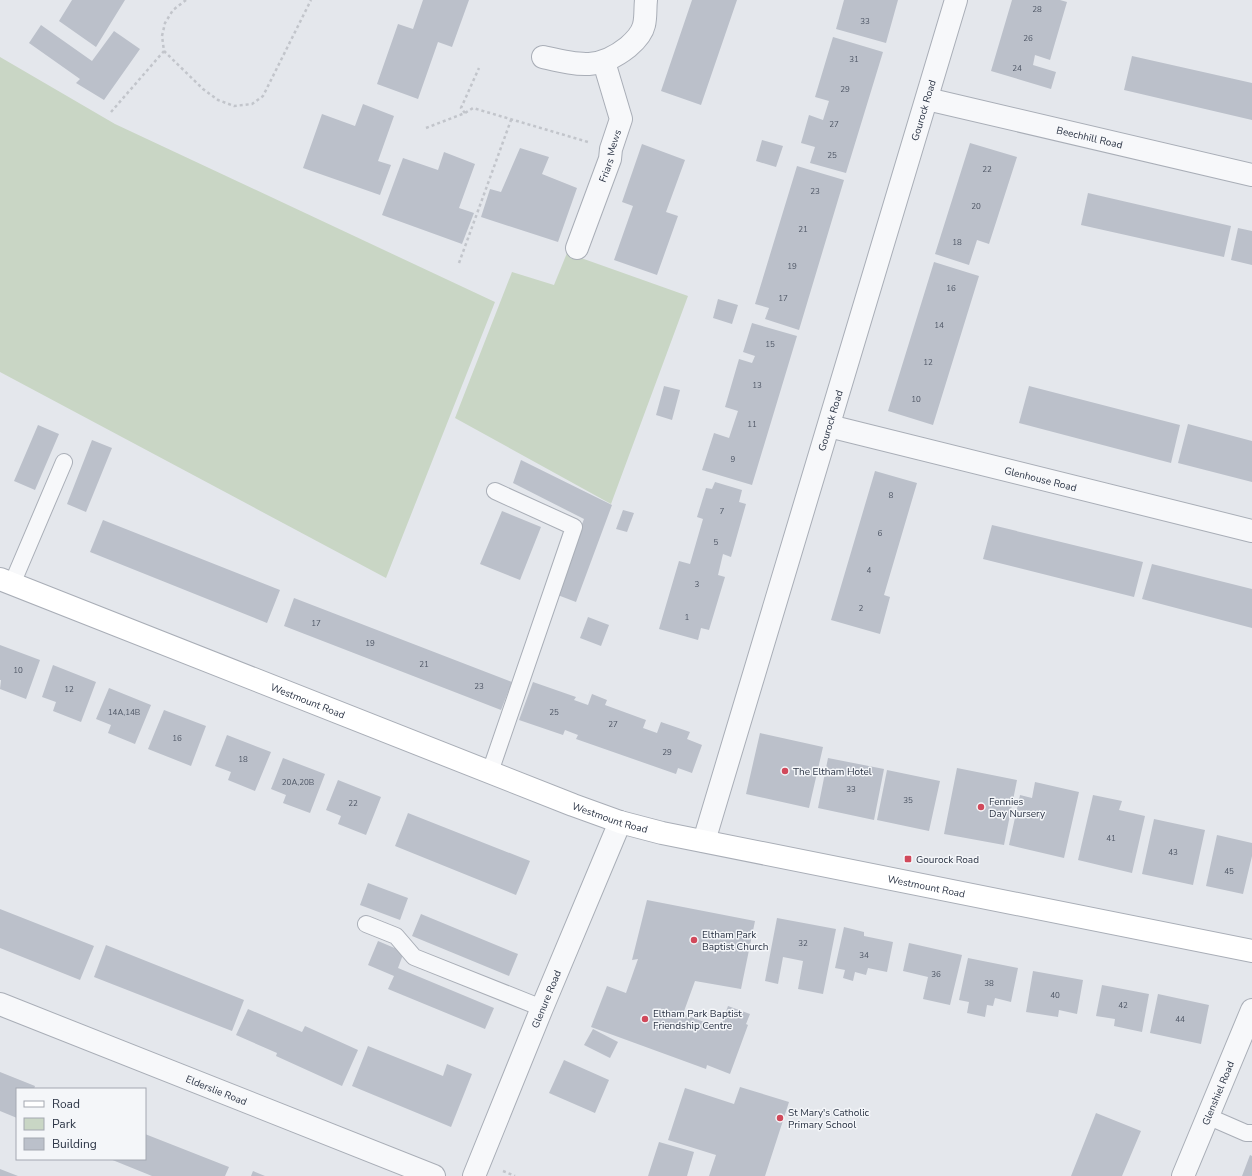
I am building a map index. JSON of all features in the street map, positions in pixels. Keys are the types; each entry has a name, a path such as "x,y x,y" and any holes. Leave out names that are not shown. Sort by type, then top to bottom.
{"street":[{"path":"543,57 586,65 604,62 618,55 637,39 644,26 646,0"},
{"name":"Gourock Road","path":"704,841 956,0"},
{"name":"Friars Mews","path":"577,248 610,159 611,149 621,119 604,62"},
{"name":"Beechhill Road","path":"927,99 1252,175"},
{"name":"Glenhouse Road","path":"829,426 1252,531"},
{"name":"Westmount Road","path":"6,581 573,805 620,822 704,841 1252,951"},
{"name":"Glenure Road","path":"474,1176 620,822"},
{"name":"Elderslie Road","path":"0,1004 434,1176"},
{"name":"Glenshiel Road","path":"1182,1176 1252,1010"}],"lane":[{"path":"6,581 64,462"},
{"path":"490,772 574,527 495,491"},
{"path":"366,924 396,936 414,957 542,1008"},
{"path":"1208,1116 1246,1133 1252,1133"}],"path":[{"path":"186,0 173,10 165,23 162,36 164,51 202,89 218,100 234,106 252,104 263,96 311,0"},
{"path":"112,112 164,51"},
{"path":"464,113 461,108 478,68"},
{"path":"426,128 473,108 611,149"},
{"path":"459,264 512,120"}],"green space":[{"path":"0,57 115,124 495,302 386,578 0,372"},
{"path":"567,253 688,296 611,504 455,418 512,272 554,285"}],"building":[{"path":"72,0 125,0 96,47 59,21"},
{"path":"423,0 469,0 452,47 438,42 418,99 377,84 398,24 413,29"},
{"path":"692,0 737,0 701,105 661,91"},
{"path":"844,0 898,0 886,43 836,29"},
{"path":"1012,0 1060,0 1067,2 1050,60 1035,55 1033,65 1056,72 1051,89 991,71"},
{"path":"41,25 92,61 114,31 140,49 104,100 76,83 80,79 29,43"},
{"path":"833,37 883,52 846,173 810,163 815,147 801,143 809,115 823,120 829,101 815,97"},
{"path":"1132,56 1252,83 1252,120 1124,90"},
{"path":"363,104 394,116 378,161 391,165 380,195 303,168 322,114 355,126"},
{"path":"762,140 783,146 776,167 756,161"},
{"path":"970,143 1017,157 989,244 977,240 969,265 935,254"},
{"path":"642,144 685,160 666,212 678,216 657,275 614,260 633,206 622,202"},
{"path":"520,148 549,157 542,174 577,188 558,242 481,217 490,189 501,192"},
{"path":"444,152 475,164 459,208 474,213 462,244 382,215 403,158 438,170"},
{"path":"797,166 844,180 799,330 765,319 769,308 755,304"},
{"path":"1088,193 1231,226 1224,257 1081,225"},
{"path":"1238,228 1252,231 1252,265 1231,260"},
{"path":"934,262 979,276 933,425 888,411"},
{"path":"718,299 738,305 732,324 713,318"},
{"path":"752,323 797,336 752,485 702,470 714,433 729,438 738,411 725,407 739,359 752,363 755,356 743,352"},
{"path":"664,386 680,390 672,420 656,415"},
{"path":"1029,386 1180,425 1171,463 1019,423"},
{"path":"1188,424 1252,441 1252,482 1178,463"},
{"path":"38,425 59,434 35,490 14,481"},
{"path":"92,440 112,448 86,512 67,504"},
{"path":"521,460 612,505 576,602 555,594 584,519 513,483"},
{"path":"875,471 917,483 884,595 890,597 880,634 831,620"},
{"path":"715,482 742,490 739,502 746,504 731,557 723,554 718,575 725,577 709,630 701,628 698,640 659,629 679,561 690,564 703,519 697,517 706,488 712,489"},
{"path":"623,510 634,513 627,532 616,529"},
{"path":"502,511 541,527 520,580 480,564"},
{"path":"103,520 280,590 267,623 90,552"},
{"path":"992,525 1143,562 1134,597 983,559"},
{"path":"1152,564 1252,589 1252,628 1142,599"},
{"path":"294,598 512,682 501,710 284,626"},
{"path":"588,617 609,625 601,646 580,638"},
{"path":"0,645 40,660 26,699 0,689"},
{"path":"53,665 96,682 81,722 53,711 56,702 42,697"},
{"path":"533,682 576,697 574,700 588,705 592,694 607,700 605,705 646,720 643,728 657,733 661,722 690,732 687,739 702,745 692,773 678,768 676,774 576,739 578,735 565,730 563,735 519,720"},
{"path":"109,688 151,705 135,744 108,733 111,725 96,719"},
{"path":"164,710 206,726 191,766 148,749"},
{"name":"The Eltham Hotel","path":"760,733 823,747 809,808 746,794"},
{"path":"227,735 271,752 255,791 228,780 231,772 215,766"},
{"path":"283,758 325,774 310,813 283,803 286,795 271,789"},
{"path":"828,758 884,769 874,820 818,808"},
{"name":"Fennies Day Nursery","path":"957,768 1017,780 1004,845 944,834"},
{"path":"887,770 940,781 929,831 877,820"},
{"path":"338,780 381,797 366,835 338,824 341,816 326,810"},
{"path":"1035,782 1079,792 1064,858 1009,845 1020,795 1032,798"},
{"path":"1093,795 1122,801 1119,810 1145,816 1132,873 1078,860"},
{"path":"408,813 530,861 516,895 395,846"},
{"path":"1154,819 1205,830 1193,885 1142,874"},
{"path":"1217,835 1252,843 1252,856 1243,894 1206,886"},
{"path":"368,883 408,898 400,920 360,905"},
{"path":"647,900 755,921 741,989 695,981 683,1014 720,1028 728,1006 750,1014 746,1024 748,1025 730,1074 707,1065 706,1069 591,1027 607,986 626,993 638,959 632,960"},
{"path":"0,909 94,946 80,980 0,948"},
{"path":"421,914 518,954 509,976 412,936"},
{"path":"777,918 836,929 823,994 798,989 803,961 783,957 778,984 765,981"},
{"path":"844,927 864,932 864,936 893,942 887,972 868,968 866,975 855,972 853,981 843,978 845,970 835,968"},
{"path":"378,941 404,952 398,968 494,1008 485,1029 388,989 394,976 368,965"},
{"path":"909,943 962,955 950,1005 923,999 928,977 903,971"},
{"path":"106,945 244,1000 232,1031 94,977"},
{"path":"968,958 1018,968 1011,1002 995,998 993,1006 987,1005 985,1017 967,1013 969,1002 959,1000"},
{"path":"1033,971 1083,980 1077,1014 1059,1010 1058,1017 1026,1012"},
{"path":"1102,985 1149,994 1142,1032 1114,1026 1115,1019 1096,1016"},
{"path":"1158,994 1209,1005 1201,1044 1150,1033"},
{"path":"248,1009 302,1032 305,1026 358,1050 342,1086 276,1056 277,1053 236,1035"},
{"path":"593,1029 618,1042 610,1058 584,1045"},
{"path":"368,1046 443,1076 447,1064 472,1074 451,1127 352,1086"},
{"path":"564,1060 609,1080 595,1113 549,1093"},
{"path":"0,1072 35,1086 34,1088 16,1088 16,1118 0,1111"},
{"path":"740,1087 789,1102 765,1176 709,1176 716,1155 668,1140 685,1088 734,1104"},
{"path":"1096,1113 1141,1131 1122,1176 1071,1176"},
{"path":"146,1134 229,1167 225,1176 152,1176 112,1160 146,1160"},
{"path":"659,1142 694,1152 687,1176 648,1176"},
{"path":"1250,1155 1252,1156 1252,1176 1242,1176"},
{"path":"0,1169 18,1176 0,1176"},
{"path":"253,1171 265,1176 251,1176"}],"place":[{"name":"The Eltham Hotel","path":"785,771"},
{"name":"Fennies Day Nursery","path":"981,807"},
{"name":"Gourock Road","path":"908,859"},
{"name":"Eltham Park Baptist Church","path":"694,940"},
{"name":"Eltham Park Baptist Friendship Centre","path":"645,1019"},
{"name":"St Mary's Catholic Primary School","path":"780,1118"}]}
